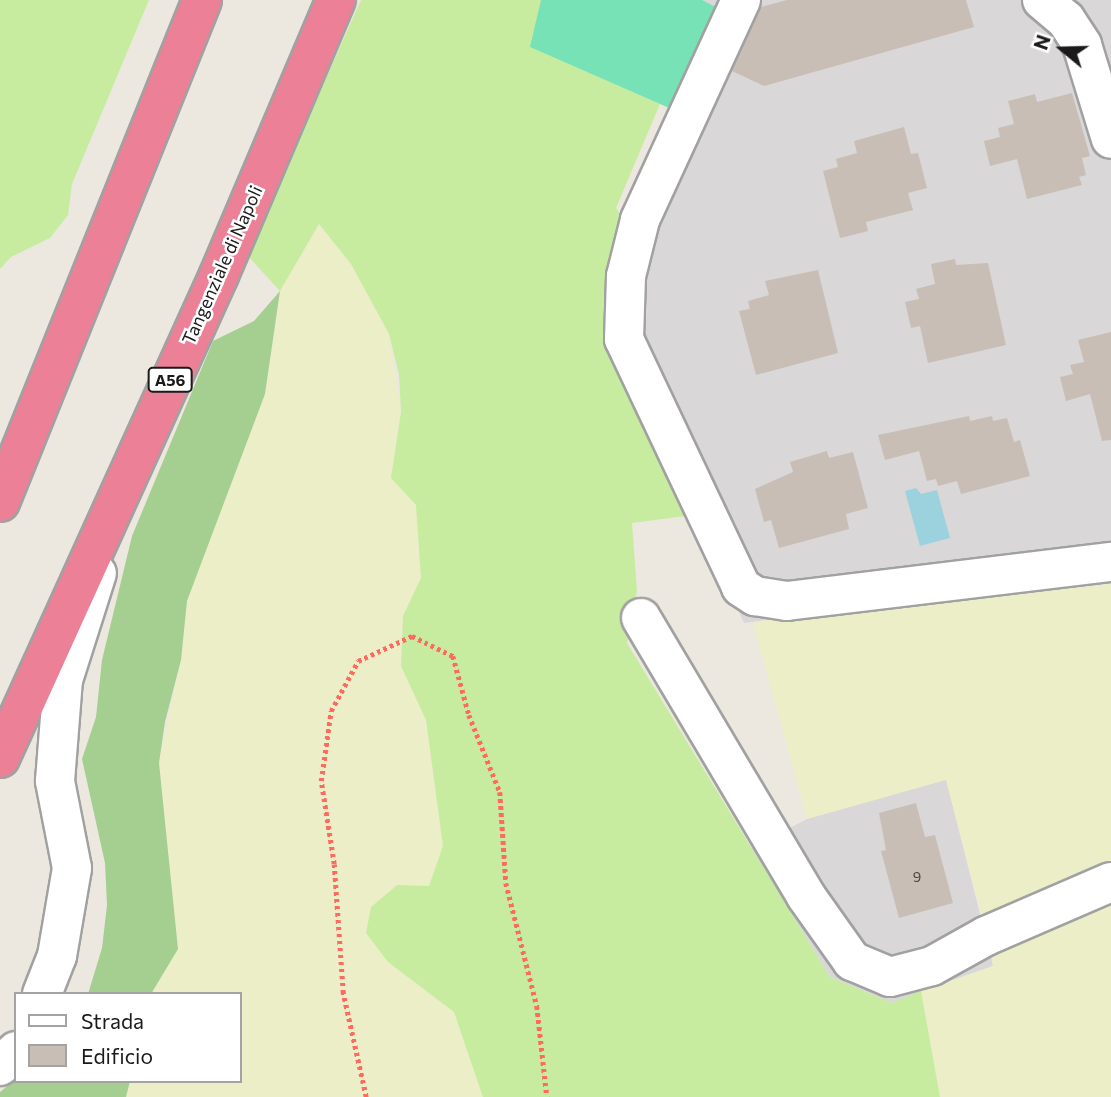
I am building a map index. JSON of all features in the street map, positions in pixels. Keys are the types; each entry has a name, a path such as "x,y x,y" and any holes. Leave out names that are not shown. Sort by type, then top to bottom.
{"highway":[{"path":"0,502 202,0"},
{"name":"Tangenziale di Napoli","path":"0,758 118,491 219,275 336,0"}],"street":[{"path":"741,0 640,220 626,276 624,339 741,587 755,596 787,601 1111,562"},
{"path":"1042,0 1066,20 1082,45 1111,139"},
{"path":"43,992 58,956 72,868 55,781 64,680 118,491"},
{"path":"641,618 806,896 852,961 890,977 932,966 986,936 1111,882"},
{"path":"0,1066 14,1053"}],"path":[{"path":"366,1097 343,993 334,864 321,781 331,711 358,661 412,636 453,656 469,715 500,792 506,883 537,1006 547,1097"}],"shaded area":[{"path":"702,0 1111,0 1111,574 744,623 610,329 722,10"},
{"path":"946,779 993,966 892,1003 830,977 751,848 807,819"}],"green space":[{"path":"0,0 149,0 72,184 68,215 50,238 11,257 0,269"},
{"path":"361,0 541,0 531,47 660,104 616,208 627,224 610,329 693,515 632,523 637,591 627,643 830,977 892,1003 921,991 940,1097 483,1097 454,1012 388,962 366,933 371,907 397,885 429,886 443,846 426,720 401,666 403,616 421,578 416,505 391,478 401,412 399,375 389,334 351,264 319,224 280,291 247,255"},
{"path":"541,0 702,0 722,10 676,111 530,47"},
{"path":"319,224 351,264 389,334 401,412 391,478 416,505 421,578 403,616 401,666 426,720 443,846 438,869 388,962 454,1012 483,1097 126,1097 130,1083 242,1083 242,992 152,992 178,949 159,763 181,660 187,601 265,394 280,291"},
{"path":"280,291 265,394 187,601 181,660 165,722 159,763 178,949 152,992 89,992 102,948 107,905 105,863 82,759 96,717 102,660 132,536 213,341 254,321"},
{"path":"1111,584 1111,868 984,924 946,780 807,819 753,622"},
{"path":"1111,900 1111,1097 940,1097 921,991 993,966 990,945"},
{"path":"14,1081 14,1083 130,1083 126,1097 0,1097 0,1092"}],"water":[{"path":"916,488 921,494 937,490 950,538 920,546 905,491"}],"building":[{"path":"787,0 966,0 974,27 764,86 732,71 761,7"},
{"path":"1072,93 1090,156 1082,158 1086,175 1079,177 1082,185 1027,199 1017,159 990,166 984,141 1000,137 998,128 1014,124 1008,101 1035,94 1037,102"},
{"path":"904,127 911,154 918,153 927,188 908,193 913,210 866,222 868,231 840,238 823,171 838,167 836,159 857,153 854,141"},
{"path":"955,259 956,265 988,263 1006,345 928,363 920,326 911,328 905,302 919,299 916,289 935,284 931,264"},
{"path":"818,270 838,353 756,375 739,311 750,309 748,301 769,295 765,281"},
{"path":"1111,332 1111,440 1102,441 1090,394 1066,401 1060,377 1073,374 1070,365 1084,362 1078,340"},
{"path":"969,416 970,421 992,416 993,421 1007,418 1014,442 1020,440 1030,476 961,494 957,481 938,486 936,479 927,481 919,451 885,460 878,435"},
{"path":"827,451 829,458 853,452 868,508 846,514 849,529 779,548 771,520 764,522 755,489 793,472 790,462"},
{"path":"916,803 925,837 935,835 953,903 899,918 881,851 886,850 879,813"}]}
